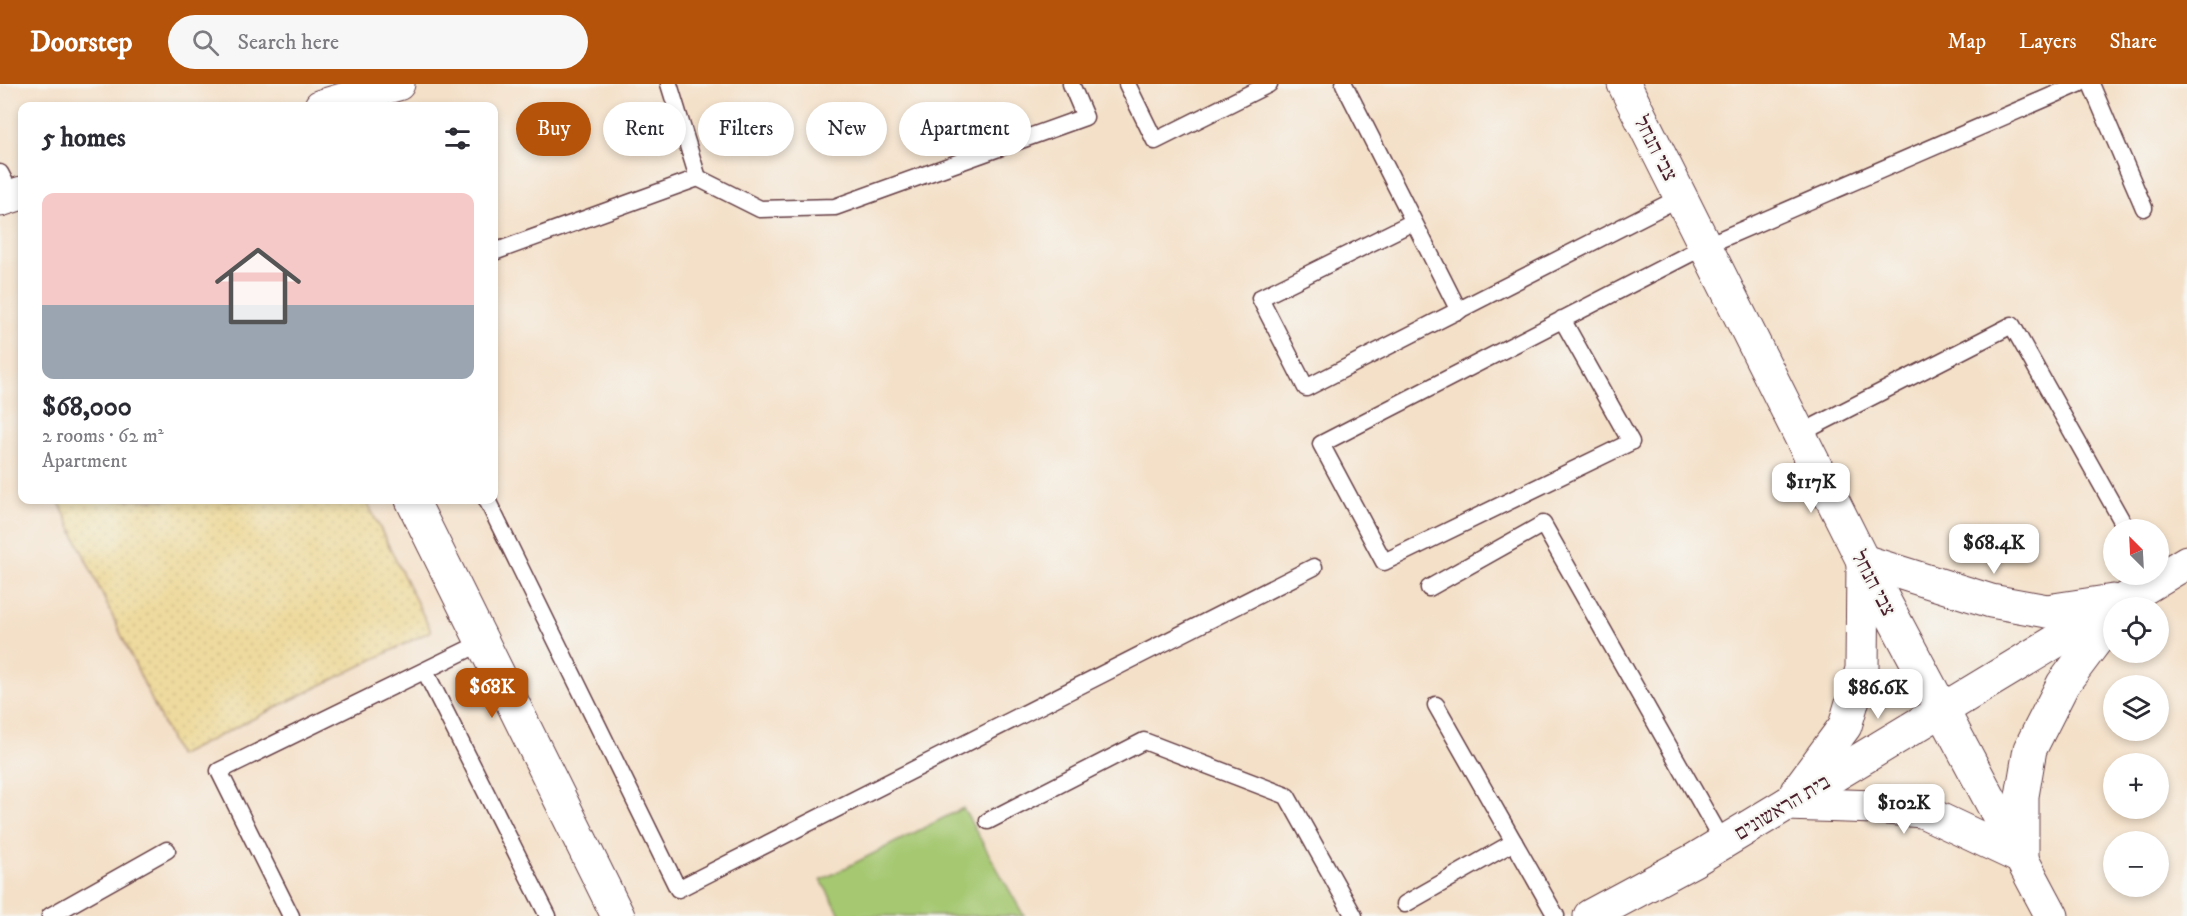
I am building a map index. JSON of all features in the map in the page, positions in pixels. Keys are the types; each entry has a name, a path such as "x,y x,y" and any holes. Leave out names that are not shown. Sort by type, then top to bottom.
{"street":[{"path":"335,102 398,84"},
{"path":"391,102 415,84"},
{"name":"צבי הנחל","path":"1625,84 1863,561 2052,916"},
{"path":"414,504 618,916"},
{"path":"1787,804 1845,726 1862,669 1863,561 1991,601 2047,611 2103,608"},
{"name":"בית הראשונים","path":"2169,571 2187,562"},
{"name":"בית הראשונים","path":"2132,597 2147,585"},
{"name":"בית הראשונים","path":"1590,916 1723,842 2103,617"},
{"path":"1787,804 1922,811 2022,858 2022,796 2030,749 2062,684 2103,630"}],"lane":[{"path":"669,84 698,178 760,209 835,207 1085,117 1071,84"},
{"path":"1127,84 1155,141 1269,84"},
{"path":"1344,84 1459,311"},
{"path":"1562,319 1631,442 1384,562 1321,444 1562,319 1705,246 2079,84"},
{"path":"2091,84 2145,208"},
{"path":"498,251 698,178"},
{"path":"1413,222 1260,298 1306,388 1681,197"},
{"path":"1799,434 2012,325 2121,519"},
{"path":"489,504 678,889 1314,567"},
{"path":"1429,588 1543,524 1723,842"},
{"path":"291,916 219,771 483,642"},
{"path":"425,670 548,916"},
{"path":"1436,705 1556,916"},
{"path":"988,821 1144,741 1287,796 1354,916"},
{"path":"1405,904 1514,842"},
{"path":"50,916 167,850"}],"green space":[{"path":"963,808 1024,916 841,916 821,880"}],"sand":[{"path":"60,504 368,504 431,631 178,756"}]}
